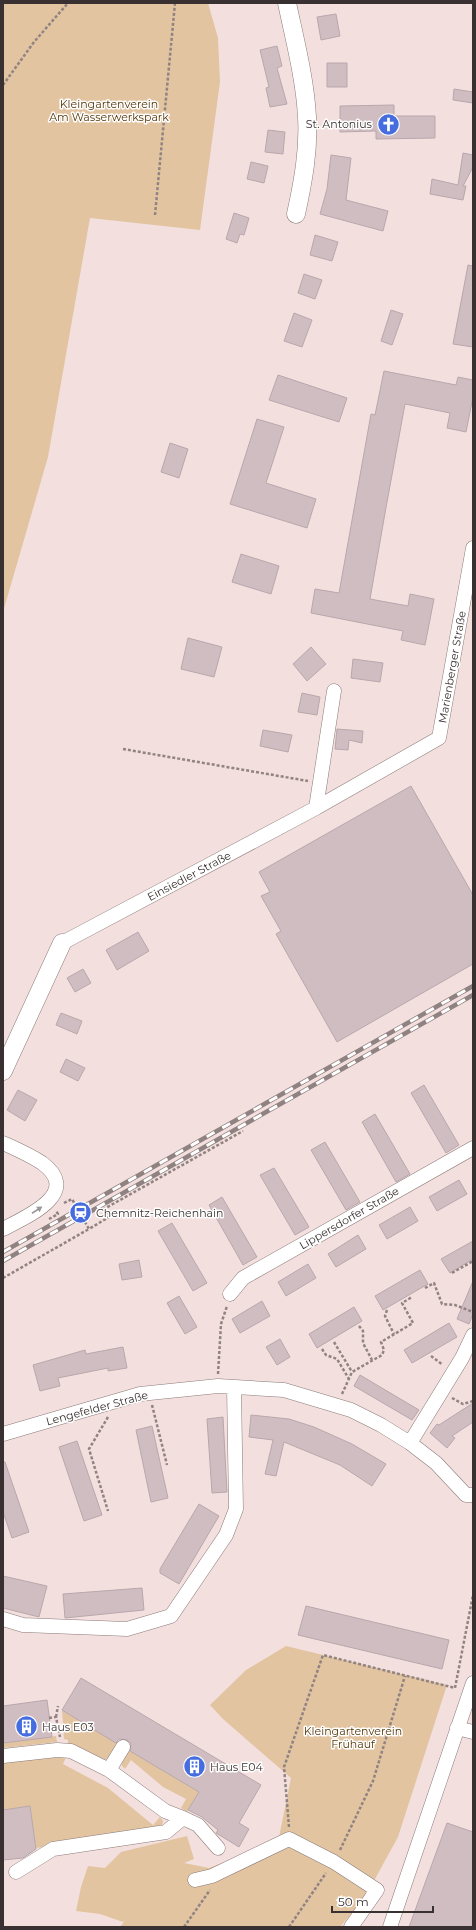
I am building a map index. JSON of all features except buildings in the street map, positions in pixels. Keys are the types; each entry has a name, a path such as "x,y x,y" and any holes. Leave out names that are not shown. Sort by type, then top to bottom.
{"main road":[{"path":"287,3 301,68 307,117 304,179 296,214"},
{"path":"3,1071 62,943"}],"street":[{"name":"Marienberger Straße","path":"440,738 471,568 473,548"},
{"path":"316,808 334,691"},
{"name":"Einsiedler Straße","path":"62,943 316,808 440,738"},
{"path":"3,1143 41,1162 51,1171 56,1182 55,1192 51,1199 39,1209 3,1230"},
{"name":"Lippersdorfer Straße","path":"230,1294 243,1278 472,1150"},
{"path":"410,1443 462,1358 473,1335"},
{"name":"Lengefelder Straße","path":"3,1434 140,1394 218,1386 284,1390 351,1410 381,1425 410,1443 436,1463 466,1495 473,1495"},
{"path":"3,1619 23,1625 127,1629 171,1616 226,1535 236,1509 234,1387"},
{"path":"390,1927 473,1683"},
{"path":"457,1728 473,1732"},
{"path":"109,1770 123,1747"},
{"path":"3,1756 63,1750 71,1751 109,1770 165,1811 198,1825 218,1848"},
{"path":"16,1872 53,1849 166,1832 183,1818"},
{"path":"195,1880 212,1876 289,1840 334,1862 377,1890 351,1927"}],"path":[{"path":"3,85 34,42 68,3"},
{"path":"155,215 175,3"},
{"path":"123,749 320,783"},
{"path":"3,1278 109,1217 104,1209 243,1131"},
{"path":"61,1205 72,1199 89,1229"},
{"path":"54,1208 58,1214"},
{"path":"452,1273 473,1261"},
{"path":"425,1288 434,1283 442,1304 455,1305 473,1312"},
{"path":"218,1367 221,1324 230,1294"},
{"path":"337,1406 352,1372 382,1355 384,1350 381,1342 413,1323 402,1303 412,1297"},
{"path":"387,1310 384,1316 394,1334"},
{"path":"359,1326 363,1331 363,1343 372,1360"},
{"path":"334,1342 352,1372"},
{"path":"322,1349 326,1355 337,1359 349,1379"},
{"path":"149,1393 167,1465"},
{"path":"440,1393 463,1404 473,1401"},
{"path":"108,1511 89,1449 117,1401"},
{"path":"289,1840 284,1767 323,1655 455,1688 473,1595"},
{"path":"289,1927 334,1862 373,1781 405,1676"},
{"path":"58,1706 56,1717 63,1750"},
{"path":"49,1718 56,1717"},
{"path":"184,1927 224,1870"}],"green space":[{"name":"Kleingartenverein Am Wasserwerkspark","path":"3,3 208,3 218,38 220,82 200,230 90,218 48,457 3,612"},
{"name":"Kleingartenverein Frühauf","path":"286,1646 447,1685 398,1837 364,1899 340,1927 120,1927 126,1919 123,1922 100,1914 76,1911 81,1887 88,1866 105,1868 121,1852 187,1836 194,1859 184,1863 209,1868 278,1842 291,1778 223,1719 210,1705 246,1670"},
{"path":"62,1710 120,1745 108,1759 104,1760 68,1745 68,1740 64,1739"},
{"path":"56,1736 57,1742 3,1748 3,1743"},
{"path":"127,1749 199,1792 187,1812 181,1808 186,1799 163,1787 131,1760 125,1769 122,1766 121,1761"},
{"path":"67,1755 63,1764 108,1788 153,1825 160,1817 163,1821 162,1826 151,1830 36,1848 30,1806 3,1810 3,1763"}],"railway":[{"path":"3,1252 473,986"},
{"path":"3,1261 473,995"}],"place":[{"name":"St. Antonius","path":"388,124"},
{"name":"Chemnitz-Reichenhain","path":"80,1213"},
{"name":"Haus E03","path":"27,1727"},
{"name":"Haus E04","path":"194,1767"}]}
